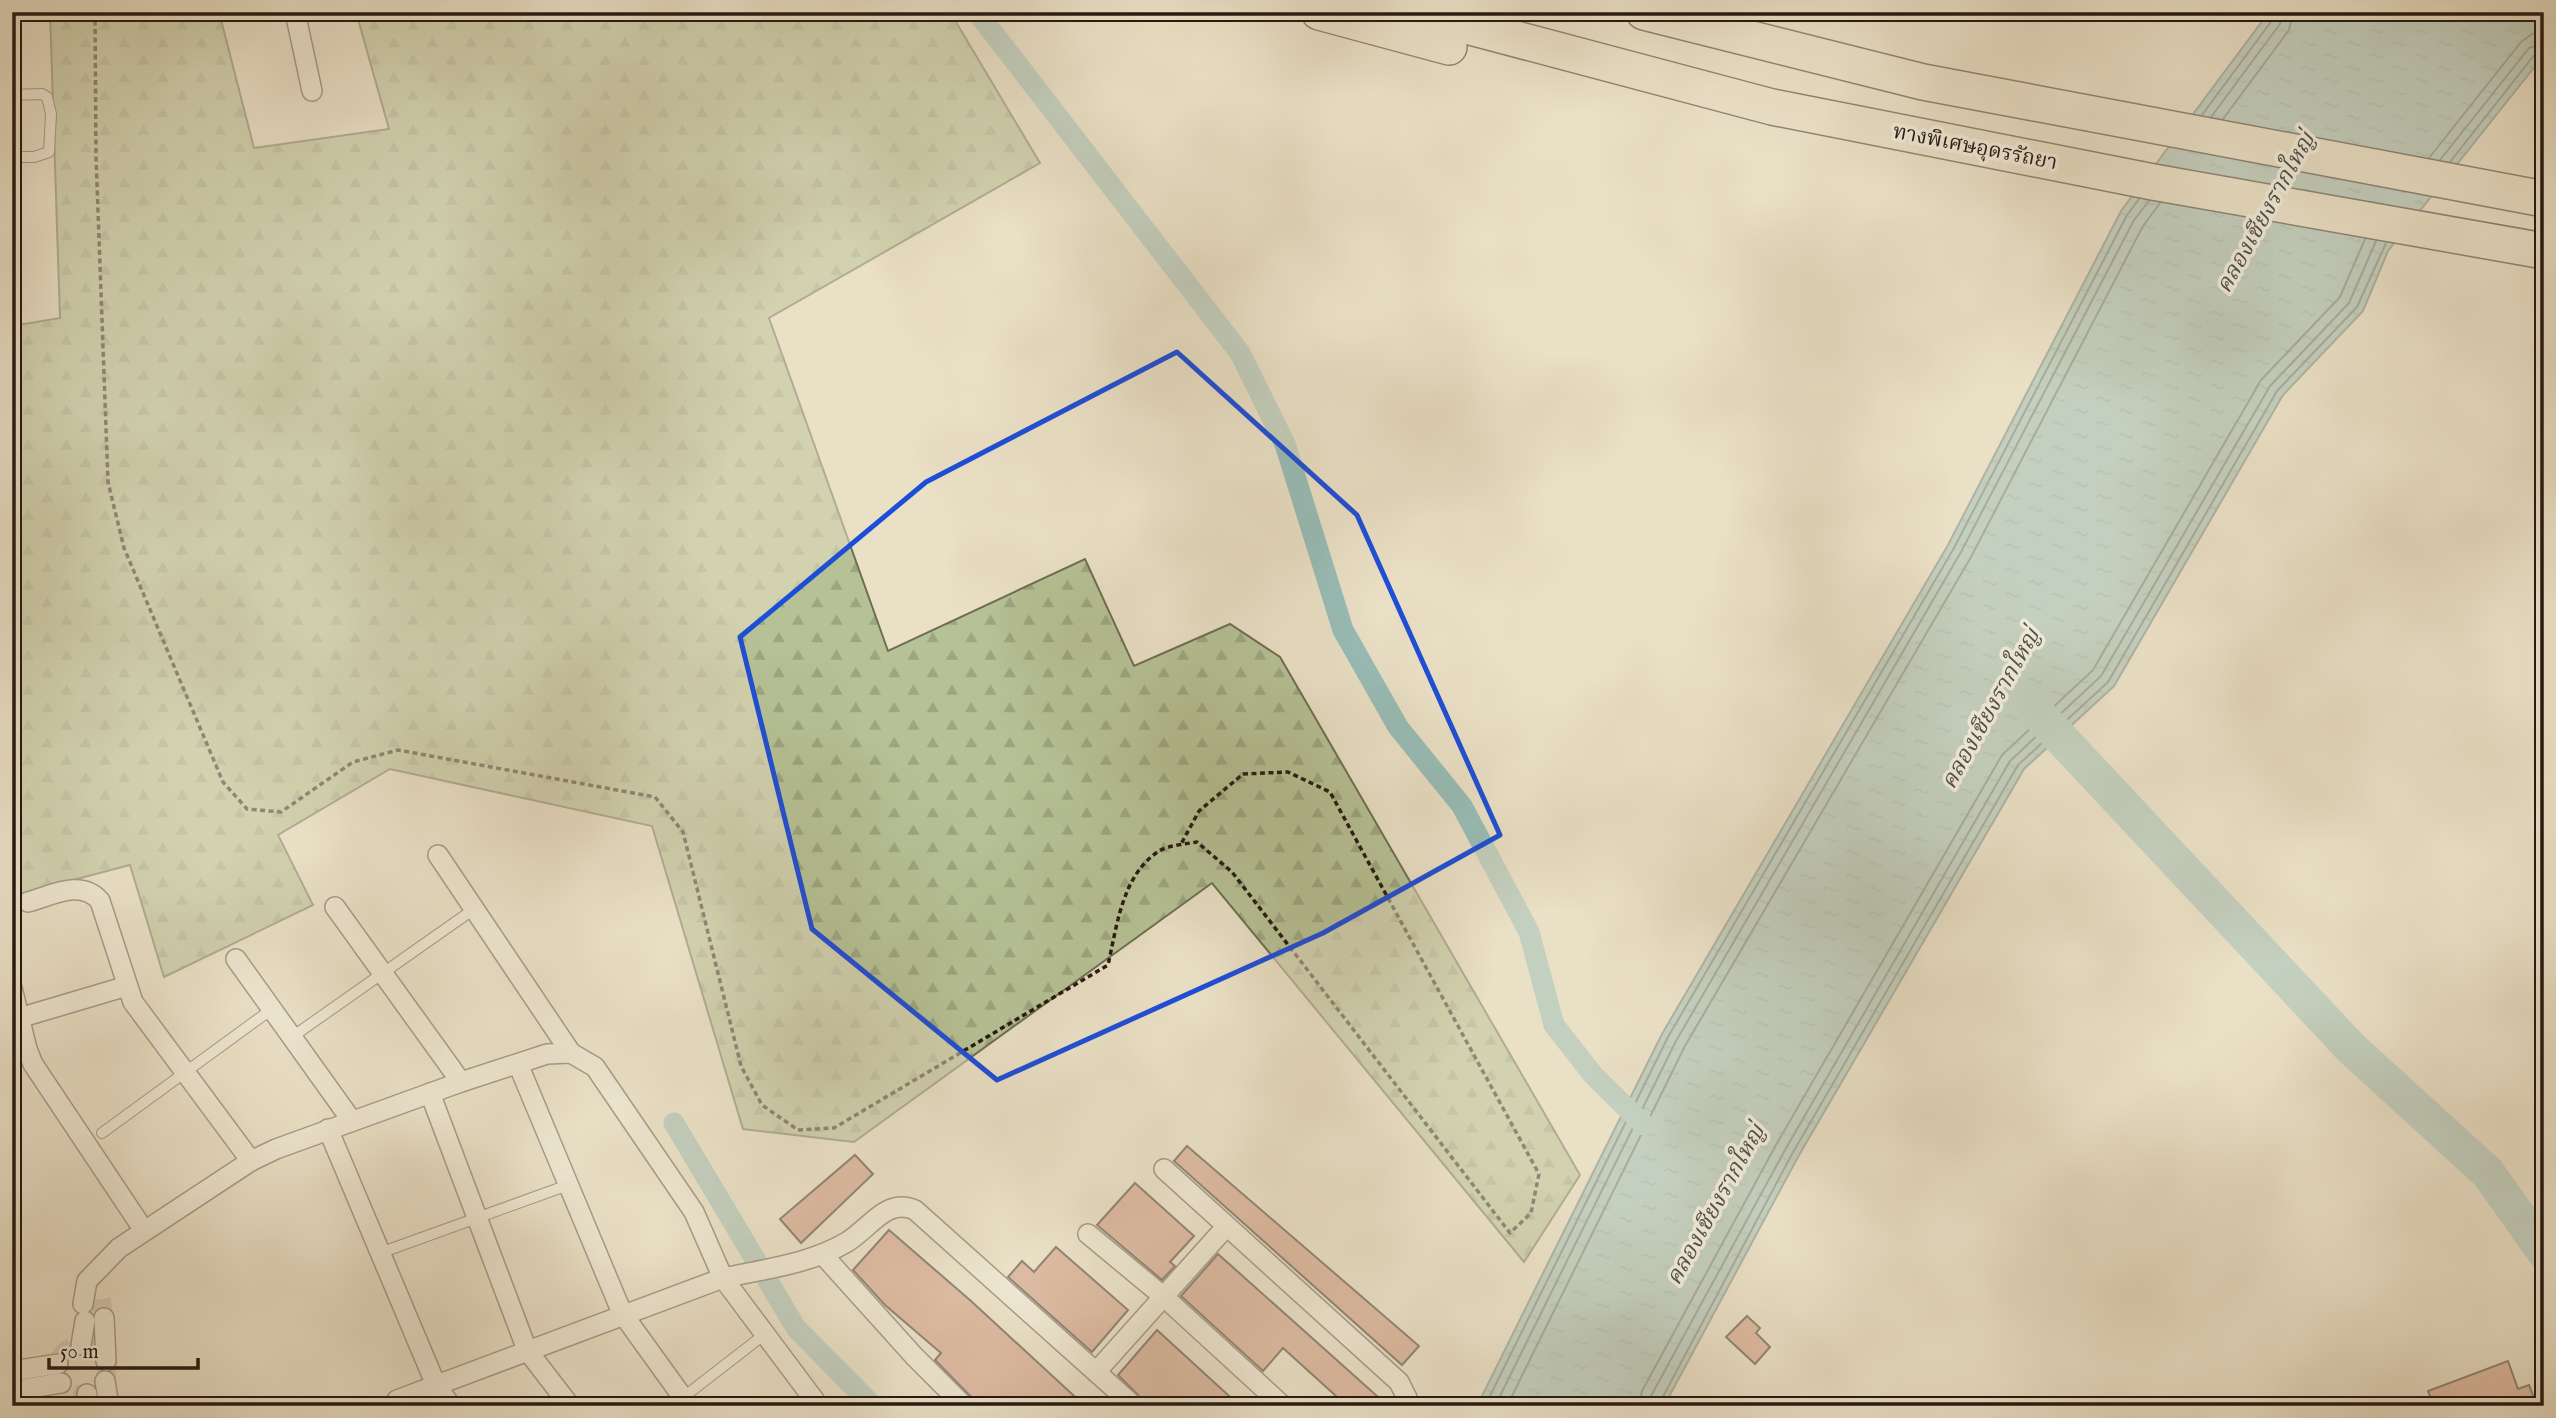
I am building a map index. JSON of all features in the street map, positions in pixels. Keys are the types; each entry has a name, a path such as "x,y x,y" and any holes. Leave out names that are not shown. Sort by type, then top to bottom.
{"highway":[{"path":"1319,12 1541,70 1631,89 1772,107"},
{"name":"ทางพิเศษอุดรรัถยา","path":"1413,12 1772,107 2127,177 2544,251"},
{"path":"1643,12 1923,82 2544,199"}],"street":[{"path":"295,12 312,91"},
{"path":"438,855 572,1053 595,1067 694,1212 723,1278 815,1401"},
{"path":"28,902 80,888 92,892 100,901 133,1002 251,1161"},
{"path":"335,907 461,1082"},
{"path":"236,959 352,1121"},
{"path":"19,1018 127,986"},
{"path":"12,988 33,1064 143,1229"},
{"path":"109,1406 105,1371 87,1281 101,1263 143,1229 251,1161 328,1129 547,1054 572,1053"},
{"path":"518,1064 622,1313 681,1403"},
{"path":"430,1093 527,1350 570,1406"},
{"path":"328,1129 436,1385 451,1406"},
{"path":"1164,1170 1225,1228 1399,1382 1407,1398 1406,1406"},
{"path":"397,1400 622,1313 723,1278 824,1256 862,1233 890,1207 902,1204 915,1210 1134,1406"},
{"path":"1096,1372 1225,1228"},
{"path":"1088,1234 1164,1297 1283,1406"},
{"path":"824,1256 914,1356 964,1406"},
{"path":"81,1345 93,1311"},
{"path":"12,1371 60,1374 12,1391"}],"lane":[{"path":"12,95 42,94 47,97 52,144 49,152 34,157 12,157"},
{"path":"292,1037 474,909"},
{"path":"102,1133 272,1009"},
{"path":"380,1254 568,1185"},
{"path":"681,1403 765,1334"}],"path":[{"path":"95,12 96,157 108,482 124,548 207,745 223,782 247,809 281,813 353,762 398,750 654,797 683,832 741,1066 762,1105 798,1130 834,1128 1108,965 1131,881 1160,850 1180,846 1197,842 1232,872 1510,1233 1531,1213 1539,1174 1330,792 1288,772 1243,774 1199,811 1180,846"}],"highlighted area":[{"path":"1177,352 1357,515 1500,835 1323,933 997,1080 812,929 740,637 926,482"}],"green space":[{"path":"50,12 219,12 254,148 389,129 356,12 950,12 1040,163 769,318 888,651 1085,559 1134,666 1230,624 1280,657 1580,1175 1524,1262 1212,883 854,1142 743,1129 652,826 390,769 278,835 313,905 164,977 130,865 12,896 12,326 60,318"}],"water":[{"name":"คลองเชียงรากใหญ่","path":"2269,12 2544,12 2544,55 2388,251 2363,311 2283,395 2114,686 2024,769 1798,1157 1664,1406 1477,1406 1662,1034 1948,545 2121,211"}],"building":[{"path":"1187,1146 1419,1346 1402,1365 1174,1161"},
{"path":"855,1155 873,1174 801,1243 780,1219"},
{"path":"1135,1183 1194,1236 1170,1262 1175,1266 1162,1280 1097,1225"},
{"path":"889,1230 1085,1406 980,1406 935,1360 941,1353 885,1305 853,1270"},
{"path":"1056,1247 1128,1310 1092,1352 1008,1277 1022,1261 1034,1272"},
{"path":"1218,1254 1377,1396 1368,1406 1347,1406 1283,1348 1263,1371 1181,1296"},
{"path":"1747,1316 1760,1328 1756,1333 1770,1347 1755,1364 1726,1337"},
{"path":"1157,1330 1240,1406 1150,1406 1145,1402 1118,1375"},
{"path":"2508,1361 2518,1389 2529,1385 2537,1406 2434,1406 2428,1391"}],"waterway":[{"path":"977,12 1240,353 1285,444 1343,630 1398,727 1462,806 1529,932 1554,1025 1594,1076 1644,1125"},
{"path":"2026,701 2351,1048 2488,1173 2544,1252"},
{"path":"674,1123 796,1328 873,1406"}],"tunnel":[{"path":"101,1299 104,1318"},
{"path":"82,1345 100,1352 107,1370 100,1388 82,1395 64,1388 57,1370 64,1352 82,1345"}]}
